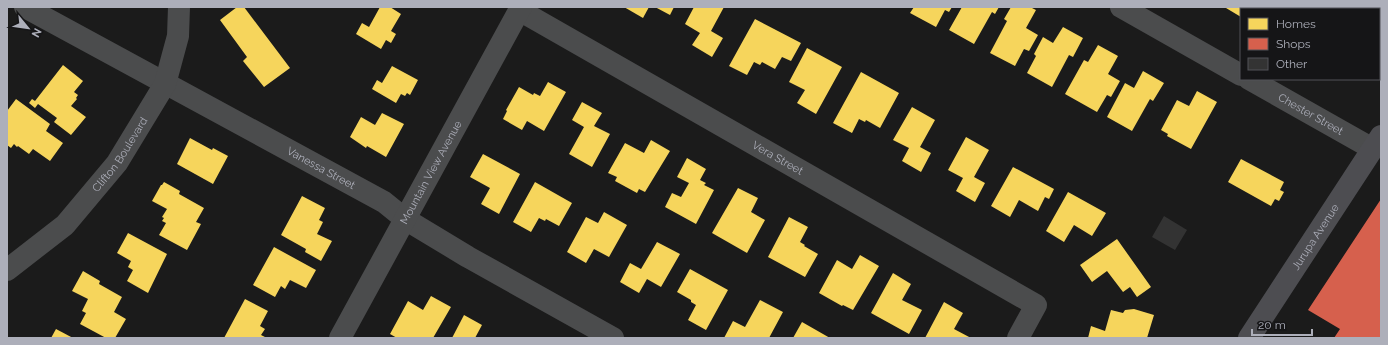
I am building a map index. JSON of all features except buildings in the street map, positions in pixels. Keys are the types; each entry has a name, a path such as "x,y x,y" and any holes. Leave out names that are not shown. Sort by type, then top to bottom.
{"main road":[{"name":"Jurupa Avenue","path":"1249,338 1377,142"}],"street":[{"name":"Vanessa Street","path":"25,7 384,202 405,219 468,257 612,338"},
{"name":"Clifton Boulevard","path":"7,270 65,224 117,163 165,84 178,36 179,7"},
{"path":"1121,7 1240,74"},
{"name":"Mountain View Avenue","path":"340,338 520,8"},
{"name":"Vera Street","path":"520,8 1036,305 1018,338"},
{"name":"Chester Street","path":"1251,80 1377,142"}]}
